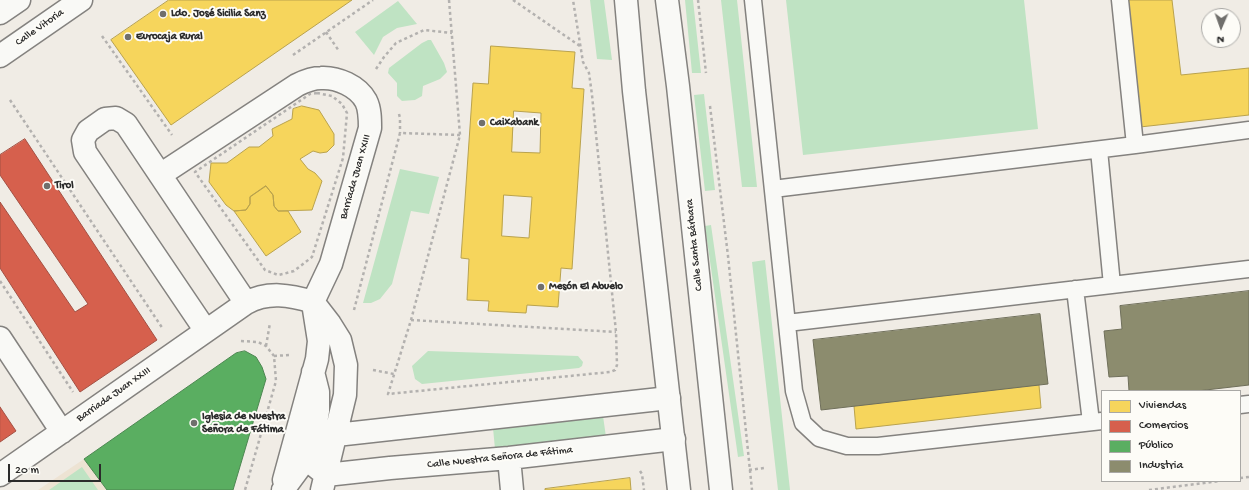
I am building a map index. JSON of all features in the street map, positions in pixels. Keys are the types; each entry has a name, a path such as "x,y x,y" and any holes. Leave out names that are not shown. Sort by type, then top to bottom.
{"main road":[{"path":"0,13 19,0"},
{"name":"Calle Vitoria","path":"0,56 81,0"},
{"path":"626,0 634,91 679,490"},
{"name":"Calle Santa Bárbara","path":"667,0 722,490"},
{"name":"Barriada Juan XXIII","path":"0,475 255,298 275,296 296,297 313,302 331,264 370,128 370,114 366,101 359,90 348,84 322,78 310,79 297,84 160,175"},
{"path":"206,332 85,152 83,140 88,130 105,119 116,118 126,124 246,303"},
{"path":"282,490 317,359 319,341 313,302"},
{"path":"313,302 340,340 346,365 345,395 324,482"},
{"path":"0,338 62,432"},
{"path":"313,372 318,392 318,412 311,452 315,466 324,482"},
{"path":"345,395 351,408 377,430"},
{"path":"282,490 311,452 336,435 669,398"},
{"name":"Calle Nuestra Señora de Fátima","path":"324,482 509,458 674,439"},
{"path":"509,458 512,490"}],"lane":[{"path":"753,0 794,391 803,423 818,438 847,446 878,446 1097,421 1075,289"},
{"path":"1120,0 1135,145"},
{"path":"773,189 1099,150 1249,130"},
{"path":"1099,150 1112,285"},
{"path":"787,323 1249,269"}],"path":[{"path":"288,58 373,0"},
{"path":"449,0 460,135 411,320 388,394 610,372 615,370 617,366 616,332 592,95 589,73 583,62 573,0"},
{"path":"513,0 580,47"},
{"path":"698,0 706,76"},
{"path":"373,73 396,43 424,30 452,33"},
{"path":"326,32 342,56"},
{"path":"102,36 173,137"},
{"path":"317,93 332,96 342,104 347,113 343,158 312,258 294,271 283,274 278,275 266,270 195,172 310,94 317,93"},
{"path":"709,99 728,256 752,490"},
{"path":"10,100 165,333"},
{"path":"353,312 400,133 460,135"},
{"path":"0,281 75,395"},
{"path":"411,320 616,332"},
{"path":"240,341 258,342 266,346 274,356 276,380 245,490"},
{"path":"274,356 295,355"},
{"path":"1149,490 1212,482"}],"shaded area":[{"path":"84,459 107,490 38,490"}],"green space":[{"path":"590,0 604,0 612,60 597,59"},
{"path":"685,0 693,0 701,73 692,73"},
{"path":"721,0 737,0 757,187 742,187"},
{"path":"786,0 1024,0 1038,129 803,155"},
{"path":"398,1 417,24 397,28 383,37 374,55 355,32"},
{"path":"428,40 431,40 444,63 447,72 440,79 423,86 422,96 415,100 402,101 397,96 397,83 388,73 389,68"},
{"path":"704,94 715,190 705,191 694,95"},
{"path":"400,169 439,177 429,214 411,211 392,284 380,299 371,303 363,303"},
{"path":"711,225 744,456 738,457 705,226"},
{"path":"765,260 790,490 778,490 752,262"},
{"path":"428,351 578,356 583,362 582,366 579,368 422,384 415,379 412,366"},
{"path":"603,416 606,437 495,449 493,428"},
{"path":"82,467 98,490 49,490"}],"building: Viviendas":[{"path":"169,0 352,0 171,125 111,40"},
{"path":"1125,0 1172,0 1181,75 1249,68 1249,115 1140,127"},
{"path":"491,46 575,52 572,88 584,89 572,269 561,268 558,307 527,305 526,313 488,311 489,301 467,300 469,259 461,258 473,83 488,84","holes":["514,111 541,113 540,153 512,152","504,195 532,197 529,238 502,236"]},
{"path":"302,106 319,110 334,134 334,145 327,152 320,153 313,151 300,159 308,169 315,173 322,181 312,210 278,211 274,206 273,195 266,186 250,197 250,204 246,210 234,211 226,205 209,182 211,163 227,163 249,147 259,147 273,136 272,129 292,119 293,109"},
{"path":"266,186 273,195 274,206 278,211 288,211 301,232 266,256 234,211 246,210 250,204 250,197"},
{"path":"1039,385 1041,408 856,429 854,406"},
{"path":"630,478 631,490 545,490 545,489"}],"building: Comercios":[{"path":"25,139 157,340 80,392 0,268 0,202 75,312 88,304 0,175 0,155"},
{"path":"0,407 16,431 0,442"}],"building: Público":[{"name":"Iglesia de Nuestra Señora de Fátima","path":"245,351 256,357 262,367 266,379 233,490 107,490 84,459 236,353"}],"building: Industria":[{"path":"1249,291 1249,385 1206,390 1129,390 1128,376 1109,377 1104,331 1122,329 1120,306"},
{"path":"1040,314 1048,384 821,410 813,340"}],"place":[{"name":"Ldo. José Sicilia Sanz","path":"163,14"},
{"name":"Eurocaja Rural","path":"128,37"},
{"name":"Caixabank","path":"482,123"},
{"name":"Tirol","path":"47,186"},
{"name":"Mesón El Abuelo","path":"541,287"},
{"name":"Iglesia de Nuestra Señora de Fátima","path":"194,423"}]}
